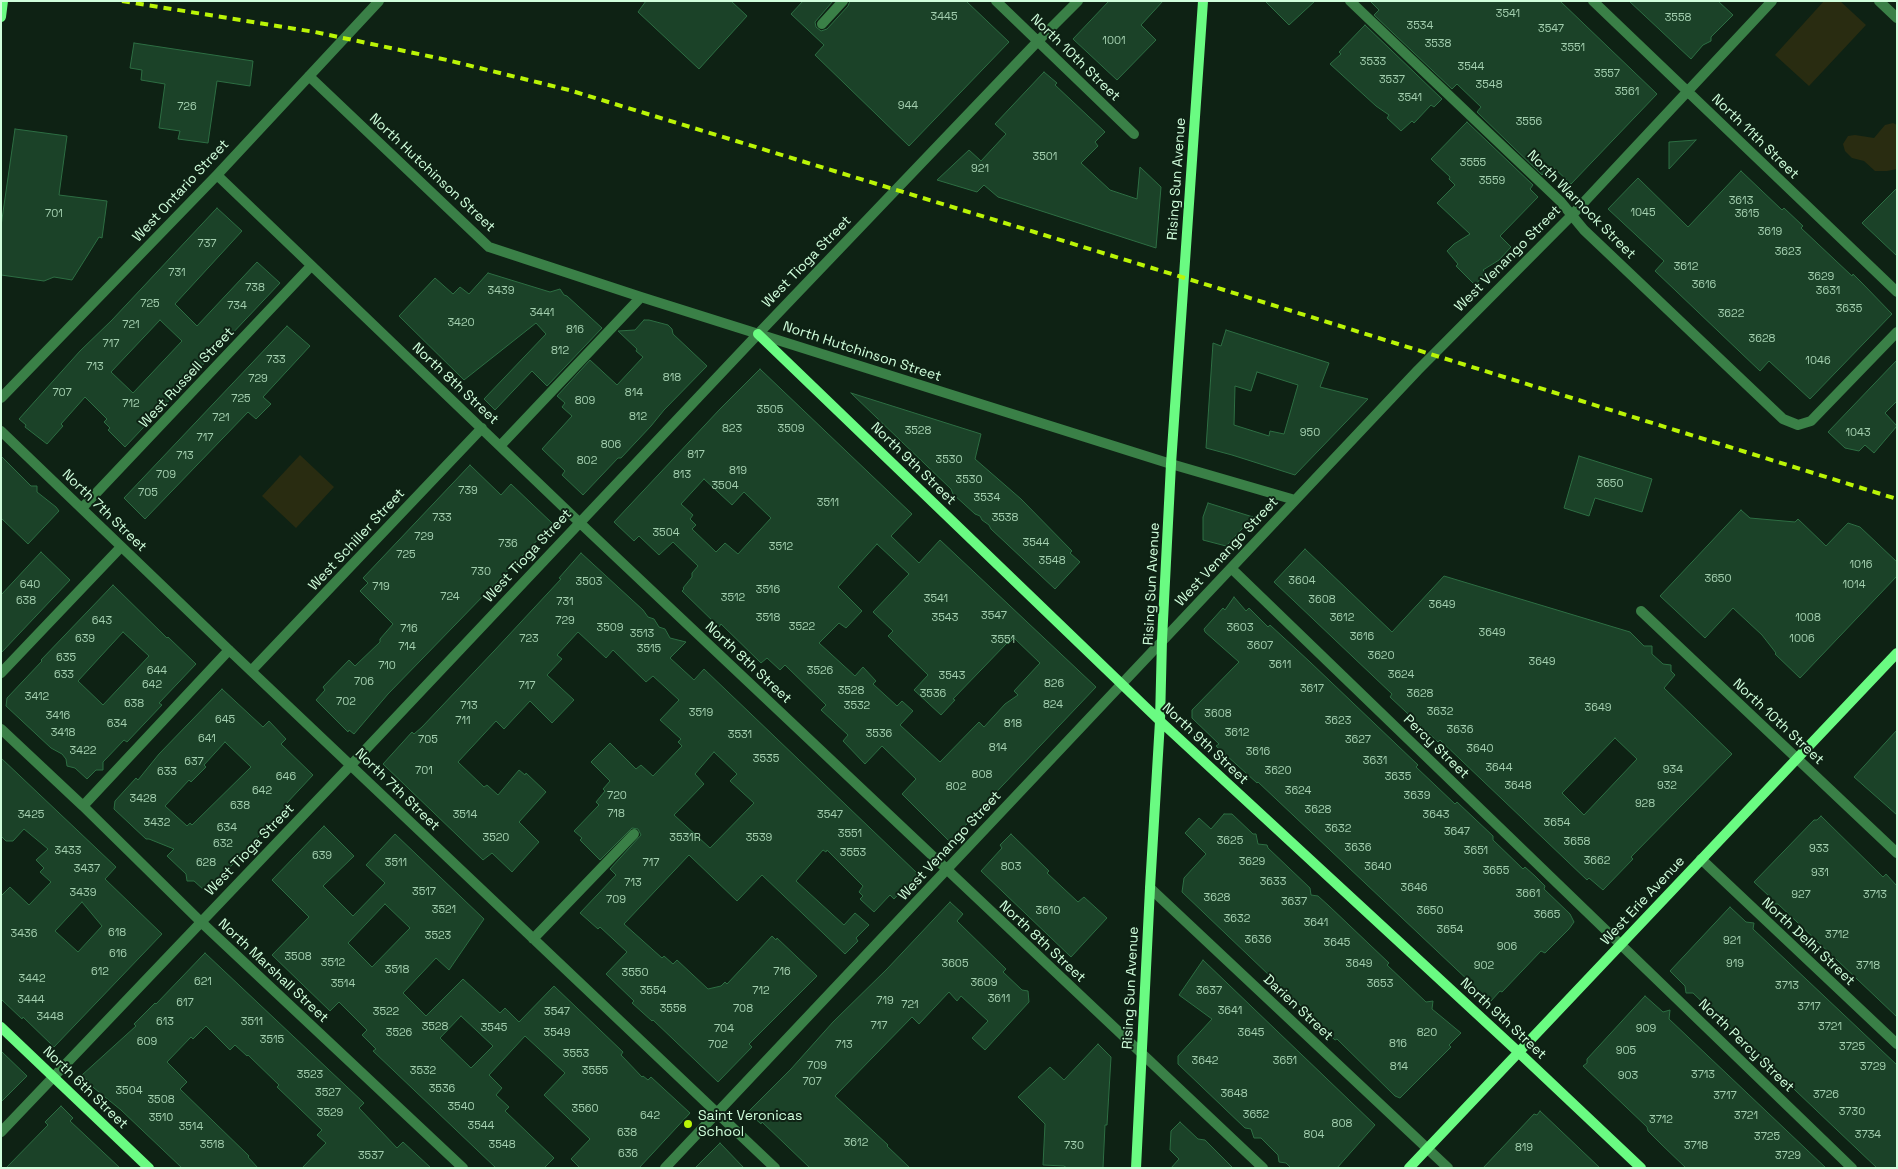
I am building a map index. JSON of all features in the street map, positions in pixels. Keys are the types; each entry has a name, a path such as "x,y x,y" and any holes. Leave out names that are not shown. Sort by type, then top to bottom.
{"street":[{"path":"1,17 3,1"},
{"name":"West Ontario Street","path":"1,398 217,176 379,1"},
{"path":"822,24 843,1"},
{"name":"North 10th Street","path":"996,1 1134,134"},
{"name":"West Tioga Street","path":"1,1132 758,334 1078,1"},
{"name":"Rising Sun Avenue","path":"1136,1168 1160,721 1171,464 1203,1"},
{"name":"North Warnock Street","path":"1350,1 1560,201 1571,216 1783,419 1795,425 1811,420 1897,332"},
{"name":"North 11th Street","path":"1593,1 1897,292"},
{"name":"West Venango Street","path":"665,1168 1432,355 1571,216 1772,1"},
{"path":"1879,1 1897,18"},
{"name":"North Hutchinson Street","path":"308,76 489,247 641,298 1171,464 1295,500"},
{"name":"North 8th Street","path":"217,176 1141,1055 1263,1168"},
{"name":"West Russell Street","path":"82,508 311,266"},
{"path":"500,446 641,298"},
{"name":"North 9th Street","path":"758,334 1160,721 1641,1168"},
{"name":"West Schiller Street","path":"252,670 482,428"},
{"name":"North 7th Street","path":"1,431 775,1168"},
{"path":"1,673 121,547"},
{"name":"Percy Street","path":"1232,568 1621,944"},
{"name":"North 10th Street","path":"1641,610 1897,854"},
{"path":"83,806 229,650"},
{"name":"West Erie Avenue","path":"1408,1168 1897,654"},
{"name":"North Marshall Street","path":"1,729 83,806 200,921 463,1168"},
{"path":"533,939 634,834"},
{"name":"North Delhi Street","path":"1701,859 1897,1044"},
{"name":"Darien Street","path":"1150,888 1448,1168"},
{"name":"North Percy Street","path":"1621,944 1852,1168"},
{"name":"North 6th Street","path":"1,1027 149,1168"}],"green space":[{"path":"1824,1 1840,1 1866,25 1809,86 1775,55"},
{"path":"1893,123 1897,125 1897,169 1875,171 1864,161 1852,158 1845,151 1843,144 1848,136 1855,135 1874,138 1885,125"},
{"path":"300,455 334,487 296,528 262,496"}],"building":[{"path":"646,1 731,1 747,16 699,69 638,12"},
{"path":"803,1 833,1 815,22 816,27 821,31 827,29 848,6 850,1 966,1 1009,42 909,146 815,55 824,45 791,14"},
{"path":"1109,1 1163,1 1141,25 1156,40 1117,80 1073,39"},
{"path":"1265,1 1315,1 1289,25"},
{"path":"1370,1 1560,1 1657,94 1571,184 1551,165 1542,175 1477,112 1481,107 1457,84 1452,89 1374,15 1379,10"},
{"path":"1629,1 1718,1 1733,15 1711,37 1711,41 1703,45 1691,59"},
{"path":"1365,25 1442,99 1434,107 1431,105 1414,123 1412,121 1401,131 1387,118 1389,115 1376,106 1330,64 1341,54 1339,52"},
{"path":"134,43 253,61 250,86 217,81 208,143 178,139 180,131 159,128 165,84 141,80 142,70 130,68"},
{"path":"1044,72 1057,83 1055,85 1105,132 1095,142 1098,146 1081,163 1110,190 1137,199 1140,167 1161,187 1156,248 998,197 984,185 977,192 937,180 969,150 981,161 1006,134 995,124"},
{"path":"1467,122 1533,185 1530,189 1538,197 1500,236 1511,247 1499,260 1483,270 1486,273 1475,285 1456,266 1458,264 1447,251 1470,234 1437,203 1455,185 1449,179 1450,177 1431,159"},
{"path":"15,129 67,136 59,195 107,201 102,238 99,237 72,280 54,277 44,281 1,275 1,226"},
{"path":"1696,140 1669,169 1669,142"},
{"path":"1741,171 1782,210 1784,208 1803,226 1801,228 1852,276 1853,274 1892,314 1810,399 1769,361 1760,371 1655,271 1664,261 1608,209 1638,178 1688,227"},
{"path":"1897,188 1897,256 1862,223"},
{"path":"217,208 242,231 175,304 197,326 257,262 280,283 125,447 108,430 110,428 104,422 107,419 85,397 61,424 63,426 47,444 25,427 26,425 19,419 80,351 112,320","holes":["160,320 182,341 133,393 111,372"]},
{"path":"488,273 550,292 560,289 564,295 602,328 547,386 532,371 495,410 484,399 546,334 536,323 464,380 399,316 435,278 453,294 460,287 469,294"},
{"path":"644,320 668,325 672,329 673,334 707,366 621,458 618,458 583,495 562,475 565,471 542,449 572,416 562,407 565,403 557,396 590,360 617,385 643,357 618,331 635,330"},
{"path":"287,326 310,346 263,397 271,404 256,419 248,412 145,519 124,498"},
{"path":"1226,330 1329,363 1320,387 1368,399 1295,475 1206,448 1213,343 1221,346","holes":["1257,372 1298,385 1284,434 1270,431 1269,436 1234,425 1235,386 1251,391"]},
{"path":"1897,360 1897,401 1885,413 1897,426 1874,453 1865,445 1859,451 1845,448 1828,432"},
{"path":"760,369 912,514 891,536 919,563 940,540 1096,687 984,805 981,816 976,814 950,842 902,794 916,779 882,746 865,764 843,741 848,735 821,710 826,705 785,665 780,670 767,658 761,663 721,624 719,627 682,591 698,566 673,542 659,555 639,536 634,541 614,522","holes":["704,479 732,505 744,492 771,518 738,554 725,543 716,552 692,529 696,525 690,519 693,515 681,504","877,544 909,574 873,612 893,631 888,636 928,675 914,690 941,715 955,700 953,699 1014,638 1040,663 1014,691 1018,695 1005,704 984,727 979,722 940,762 900,725 913,711 902,701 897,706 873,684 876,681 863,667 855,676 819,643 839,623 846,628 862,611 838,587"]},
{"path":"851,393 981,434 975,459 1021,499 1072,551 1070,553 1080,562 1055,589 991,529 980,516 975,514 953,494 951,489"},
{"path":"1,456 31,486 37,486 37,492 59,511 28,544 1,518"},
{"path":"1579,456 1652,479 1642,512 1595,498 1589,516 1564,508"},
{"path":"470,465 501,495 511,484 553,524 388,694 354,734 349,730 348,732 316,700 325,690 323,687 349,660 355,666 380,642 380,639 393,624 360,591 368,583 363,578"},
{"path":"1208,503 1253,517 1226,546 1203,540 1203,517"},
{"path":"1741,510 1750,518 1795,522 1798,519 1826,546 1848,523 1860,527 1897,562 1897,576 1800,678 1775,654 1762,635 1733,608 1705,638 1660,596"},
{"path":"1305,549 1392,632 1444,576 1630,632 1644,646 1652,646 1652,654 1663,664 1671,665 1671,671 1675,675 1664,688 1732,754 1631,857 1633,859 1603,890 1589,878 1587,880 1440,740 1438,742 1390,697 1392,694 1274,582","holes":["1615,738 1637,759 1584,815 1562,793"]},
{"path":"41,552 70,580 1,653 1,595"},
{"path":"581,553 643,610 648,617 654,619 659,627 665,629 670,638 686,642 670,658 694,680 704,669 918,874 894,899 890,895 874,912 860,899 863,896 859,892 863,886 827,850 826,852 823,850 796,881 844,925 855,913 869,925 856,938 858,941 845,954 762,875 737,901 689,855 624,924 662,958 664,956 673,964 677,960 708,989 721,986 725,982 727,984 772,936 776,940 777,938 817,976 749,1044 752,1047 718,1082 653,1020 632,1003 634,1001 606,974 627,952 600,927 598,929 580,913 616,875 610,869 641,835 638,829 632,828 600,860 580,840 582,838 574,831 599,805 596,802 610,781 591,762 610,743 636,769 641,765 653,776 682,746 678,742 681,739 660,720 679,700 653,676 646,682 613,650 606,658 578,632 557,655 562,659 547,675 574,700 552,723 530,701 504,729 496,721 458,762 484,787 487,785 498,795 519,770 525,775 526,773 546,792 519,822 539,842 512,872 492,853 483,860 383,764 412,732 414,734 422,727 494,651 561,579 559,578","holes":["714,752 737,774 730,781 754,803 710,848 674,815 704,784 695,774"]},
{"path":"113,585 196,664 159,703 162,705 127,742 124,740 103,762 103,770 96,770 87,779 75,768 67,766 66,759 62,754 51,748 6,706 7,698","holes":["123,632 149,656 103,705 78,681"]},
{"path":"1234,597 1246,611 1249,608 1268,627 1270,625 1310,662 1418,765 1416,767 1455,804 1457,802 1493,836 1493,840 1523,869 1525,867 1535,876 1545,886 1544,889 1570,914 1574,922 1569,929 1545,953 1541,951 1490,1002 1480,993 1472,992 1472,984 1258,782 1216,746 1219,744 1192,718 1192,710 1239,662 1204,629 1223,608 1225,610"},
{"path":"222,689 263,727 269,721 286,739 281,744 313,775 285,805 284,810 219,879 214,880 204,890 194,881 187,881 186,874 167,856 174,849 146,839 114,809 115,801 136,778 138,780 159,754","holes":["225,742 251,767 192,825 190,823 187,826 165,806 189,780 191,782 206,767 204,765"]},
{"path":"1897,730 1897,815 1854,777"},
{"path":"1,758 116,867 105,879 162,934 54,1047 1,999 1,896 10,887 29,905 51,882 40,872 44,868 36,860 48,849 24,829 13,841 6,841 1,836","holes":["82,902 102,926 78,952 55,931"]},
{"path":"1224,814 1232,814 1253,834 1256,834 1258,844 1267,845 1310,888 1311,895 1318,896 1329,906 1389,963 1387,965 1426,1002 1433,1001 1432,1009 1461,1033 1449,1045 1451,1047 1400,1098 1395,1096 1337,1039 1335,1040 1325,1031 1315,1019 1182,892 1184,878 1206,854 1185,833 1199,818 1211,829"},
{"path":"1821,816 1883,877 1886,874 1897,886 1897,1017 1778,904 1770,904 1770,897 1754,882 1814,820"},
{"path":"324,826 354,856 323,886 353,916 385,883 366,865 395,834 484,919 449,970 436,958 403,993 426,1016 463,979 500,1013 505,1008 519,1022 554,986 623,1052 621,1055 642,1077 648,1080 651,1077 690,1113 639,1168 580,1168 571,1159 590,1139 544,1095 565,1073 525,1036 489,1075 502,1088 496,1095 509,1107 505,1111 554,1158 544,1168 496,1168 373,1051 376,1049 362,1035 367,1030 339,1002 330,1011 272,955 309,917 272,880","holes":["385,904 410,928 372,967 348,943","461,1016 493,1046 471,1068 440,1038"]},
{"path":"1011,834 1049,871 1047,873 1078,902 1084,897 1107,918 1071,957 981,871 1002,848 1000,845"},
{"path":"950,902 963,914 957,921 1006,969 1003,972 1022,990 1028,991 1029,1002 985,1050 972,1038 988,1021 961,996 957,1001 949,992 919,1024 912,1017 835,1096 910,1168 810,1168 762,1122 761,1124 748,1112"},
{"path":"1730,907 1746,922 1754,923 1753,929 1897,1065 1897,1168 1877,1168 1693,993 1686,993 1685,986 1670,971"},
{"path":"205,953 364,1103 359,1108 397,1148 403,1142 431,1168 302,1168 326,1143 317,1135 322,1130 277,1087 279,1085 248,1055 235,1045 230,1050 206,1026 193,1039 191,1037 167,1062 187,1082 180,1089 249,1156 258,1168 182,1168 121,1110 94,1088 82,1075 136,1026 134,1024"},
{"path":"1203,960 1375,1125 1337,1168 1291,1168 1286,1163 1279,1162 1278,1155 1261,1138 1254,1138 1251,1129 1245,1128 1178,1064 1178,1056 1212,1019 1179,995"},
{"path":"1645,996 1663,1012 1670,1010 1669,1019 1826,1168 1686,1168 1648,1131 1647,1127 1583,1066 1587,1063 1587,1059"},
{"path":"1098,1044 1111,1057 1103,1168 1067,1168 1064,1166 1043,1165 1045,1124 1018,1097 1050,1067 1064,1080"},
{"path":"1,1051 27,1076 1,1102"},
{"path":"61,1106 73,1118 70,1121 120,1168 6,1168 48,1125 45,1122"},
{"path":"1540,1111 1600,1168 1483,1168 1534,1114 1537,1115"},
{"path":"1180,1122 1198,1139 1205,1140 1233,1168 1171,1168 1179,1159 1170,1150 1171,1131"},
{"path":"720,1143 744,1168 695,1168"}],"railway":[{"path":"122,1 315,32 447,60 569,90 1221,289 1897,499"}],"place":[{"name":"Saint Veronicas School","path":"688,1124"}]}
